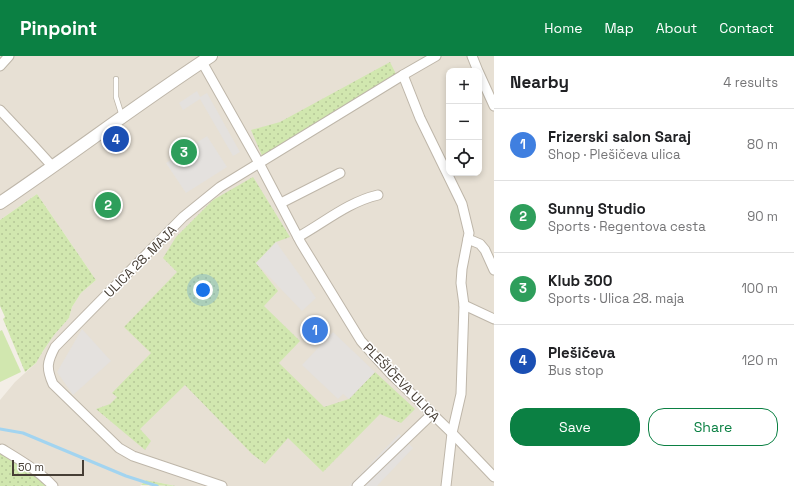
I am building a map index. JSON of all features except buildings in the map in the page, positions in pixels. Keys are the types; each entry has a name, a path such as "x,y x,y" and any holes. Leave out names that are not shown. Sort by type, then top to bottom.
{"street":[{"path":"0,66 9,56"},
{"name":"ULICA 28. MAJA","path":"222,486 133,456 119,448 53,384 48,374 49,359 55,348 184,217 220,187 436,56"},
{"path":"472,56 477,68"},
{"path":"0,203 204,58"},
{"name":"PLEŠIČEVA ULICA","path":"204,58 298,237 361,340 379,362 452,433 494,477"},
{"path":"403,75 420,118 462,204 469,233 461,283 464,305 461,394 452,433 446,486"},
{"path":"482,79 494,106"},
{"path":"0,110 34,145 52,167"},
{"path":"281,203 340,173"},
{"path":"298,237 364,198 378,195"},
{"path":"468,239 480,244 485,250 494,270"},
{"path":"464,305 494,319"},
{"path":"357,486 432,414"},
{"path":"2,449 47,479 53,486"}],"lane":[{"path":"116,78 116,97 122,116"}],"shaded area":[{"path":"0,56 494,56 494,486 176,486 146,480 140,486 48,486 0,451 0,400 15,382 36,363 54,335 69,318 72,307 81,293 96,280 37,194 0,220"},
{"path":"197,91 200,97 207,93 240,152 233,156 200,99 183,110 179,103"},
{"path":"207,136 227,167 186,193 166,163"},
{"path":"276,242 316,298 302,311 256,263"},
{"path":"82,329 111,361 73,395 57,372"},
{"path":"333,332 375,372 349,399 343,394 338,399 302,365"},
{"path":"399,434 413,448 377,486 349,486"}],"green space":[{"path":"390,62 397,76 263,158 251,130 280,122"},
{"path":"253,177 290,237 276,242 256,263 278,291 264,306 300,341 279,363 324,407 349,399 375,372 415,409 401,423 380,414 323,472 288,438 265,464 252,454 185,385 140,429 151,441 145,450 96,409 110,404 117,397 112,393 151,353 124,327 177,272 163,258 176,237 213,200"},
{"path":"37,194 96,280 81,293 72,307 69,318 54,335 36,363 25,372 3,319 5,317 0,306 0,220"},
{"path":"2,330 21,372 0,382 0,331"},
{"path":"0,451 25,467 48,486 0,486"},
{"path":"146,480 176,486 141,485"}],"waterway":[{"path":"0,429 23,433 126,476 157,486"}],"place":[{"name":"Plešičeva","path":"116,139"},
{"name":"Klub 300","path":"184,152"},
{"name":"Sunny Studio","path":"108,205"},
{"name":"Frizerski salon Saraj","path":"315,330"}]}
